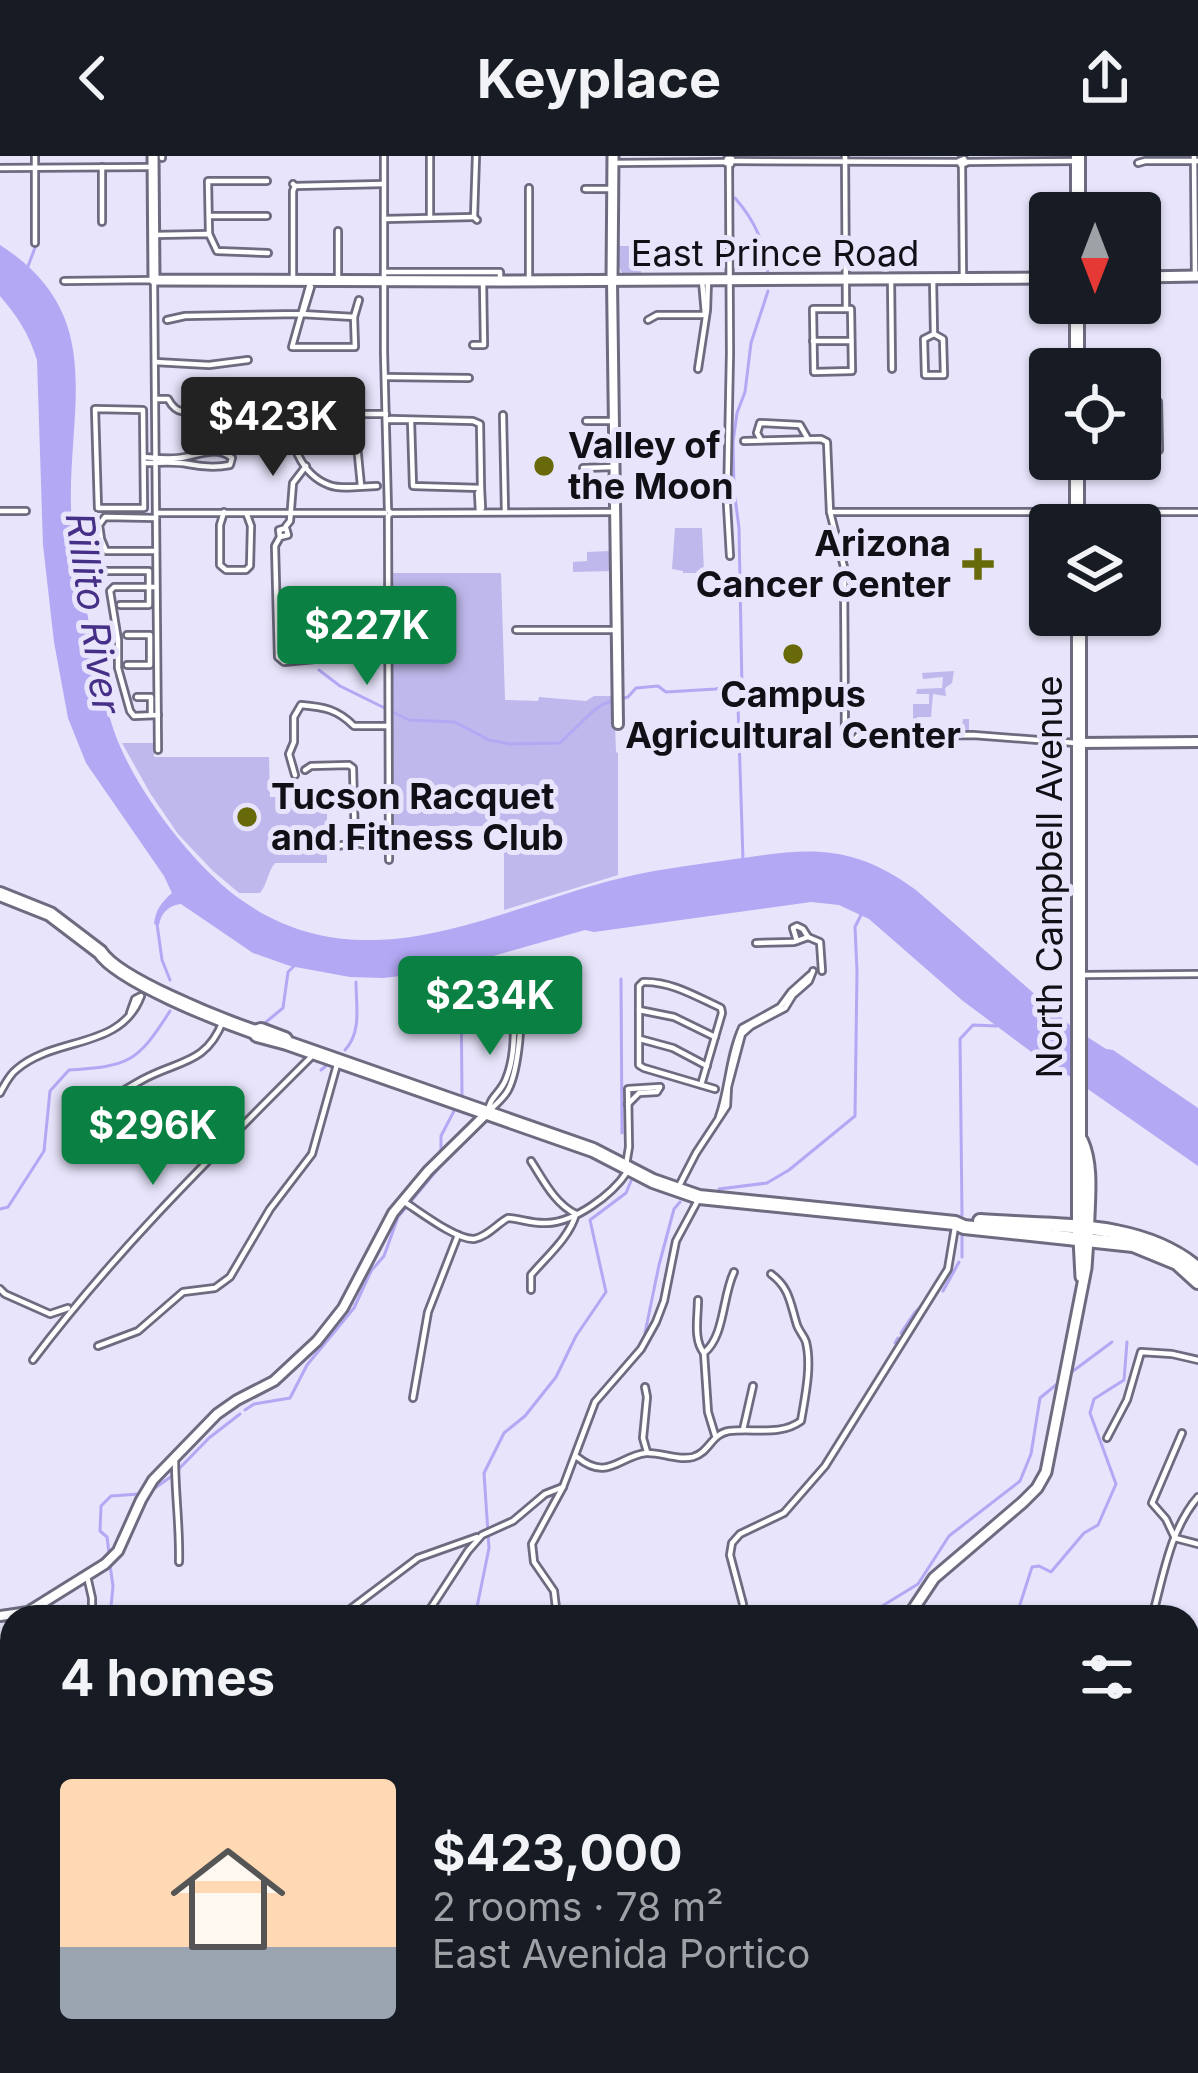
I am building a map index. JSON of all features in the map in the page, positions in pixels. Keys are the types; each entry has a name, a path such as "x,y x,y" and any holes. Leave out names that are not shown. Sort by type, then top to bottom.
{"main road":[{"path":"154,280 157,159"},
{"path":"612,281 613,159"},
{"path":"1078,159 1078,192"},
{"path":"154,257 160,269 187,280"},
{"path":"1161,277 1196,276"},
{"name":"East Prince Road","path":"154,280 1029,278"},
{"name":"North Campbell Avenue","path":"916,1605 934,1578 1037,1488 1046,1472 1082,1288 1086,1159 1080,1140 1078,636"},
{"path":"0,894 50,914 130,970 141,986 223,1021 261,1030 593,1150 676,1191 1083,1234 1150,1250 1177,1263 1198,1282"},
{"path":"1083,1234 1126,1234 1152,1241 1180,1254 1198,1270"}],"street":[{"path":"35,156 35,243"},
{"path":"384,156 389,860"},
{"path":"430,156 430,218"},
{"path":"384,218 476,219 476,156"},
{"path":"0,168 102,167 157,159"},
{"path":"613,159 1078,159"},
{"path":"845,159 846,309"},
{"path":"1138,164 1195,159 1196,276"},
{"path":"729,160 730,556"},
{"path":"962,161 963,278"},
{"path":"102,167 102,222"},
{"path":"267,181 208,181 209,234 217,251 268,253"},
{"path":"292,281 294,185 384,184"},
{"path":"529,188 529,281"},
{"path":"585,189 613,189"},
{"path":"210,216 268,216"},
{"path":"338,231 338,281"},
{"path":"154,235 209,234"},
{"name":"East Prince Road","path":"384,277 500,272 500,281"},
{"path":"933,279 934,334"},
{"path":"154,280 154,715"},
{"name":"East Prince Road","path":"64,281 154,280"},
{"path":"698,370 707,310 705,280"},
{"path":"891,280 892,369"},
{"path":"310,281 292,347 355,347 359,300"},
{"path":"473,345 484,345 484,281"},
{"path":"612,281 618,724"},
{"path":"813,309 846,309 851,309 852,371 814,371 813,309"},
{"path":"167,320 301,314 354,317"},
{"path":"648,320 657,315 704,314"},
{"path":"934,334 943,339 944,375 925,375 924,338 934,334"},
{"path":"813,341 852,341"},
{"path":"154,362 209,365 248,360"},
{"path":"385,377 469,378"},
{"path":"317,390 354,390"},
{"path":"337,390 337,413"},
{"path":"155,399 165,398 176,410 211,403 236,410 248,403"},
{"path":"95,409 143,410 144,460 144,508 98,508 95,409"},
{"path":"377,486 331,485 306,466 294,447 291,420 295,414 480,424 479,512"},
{"path":"354,414 361,486"},
{"path":"503,416 505,512"},
{"path":"410,421 413,486 481,488"},
{"path":"586,422 615,421"},
{"path":"761,440 760,423 800,424 808,439"},
{"path":"744,441 821,439 830,446 830,512 844,567 845,742 858,736 973,735 1078,743 1198,742"},
{"path":"144,460 223,452 232,460 225,467 155,460"},
{"path":"277,622 313,624 314,659 281,662 278,657 274,546 288,535 292,483 306,466"},
{"path":"583,468 615,467"},
{"path":"0,511 26,511"},
{"path":"156,551 106,551 99,525 105,517 224,512 615,512"},
{"path":"224,512 220,565 226,570 250,566 247,512"},
{"path":"830,512 1029,518"},
{"path":"1161,514 1198,512"},
{"path":"106,571 148,571 153,587 149,605 120,605"},
{"path":"153,587 114,587 110,600 118,668 130,712 154,715"},
{"path":"516,630 617,630"},
{"path":"128,635 150,635 154,651 150,665 128,665"},
{"path":"137,697 151,697 158,749"},
{"path":"295,775 289,754 294,742 293,718 301,705 338,711 354,726 388,726"},
{"path":"305,770 311,766 354,768 355,843"},
{"path":"355,803 389,803"},
{"path":"331,848 355,843 379,847"},
{"path":"797,941 796,926 820,942 822,971"},
{"path":"756,943 808,937"},
{"path":"676,1191 727,1106 742,1034 785,1008 813,971 780,1006 742,1028 719,1117"},
{"path":"1079,975 1198,974"},
{"path":"701,1085 721,1008 684,990 643,982 639,986 639,1065 701,1085 715,1089"},
{"path":"0,1093 19,1066 119,1027 141,986"},
{"path":"39,1605 105,1564 118,1551 146,1490 217,1414 274,1381 317,1341 343,1308 382,1230 403,1201 488,1112 509,1088 521,1030 517,991 506,1080 488,1103 488,1112"},
{"path":"639,1010 674,1017 715,1037"},
{"path":"85,1115 146,1077 195,1058 216,1038 223,1021"},
{"path":"639,1038 673,1048 707,1066"},
{"path":"33,1360 141,1228 315,1053"},
{"path":"98,1346 138,1330 183,1292 215,1288 230,1276 270,1209 312,1154 338,1061"},
{"path":"403,1201 458,1235 479,1238 508,1218 547,1223 576,1214 614,1189 628,1166 628,1089 660,1087 664,1073"},
{"path":"532,1161 556,1199 576,1214"},
{"path":"556,1605 554,1591 534,1562 532,1544 563,1486 600,1393 640,1349 656,1322 676,1241 699,1197"},
{"path":"531,1290 531,1275 564,1238 576,1214"},
{"path":"743,1605 730,1555 732,1543 740,1534 784,1513 825,1466 948,1269 955,1222"},
{"path":"413,1398 428,1312 458,1235"},
{"path":"704,1353 712,1347 734,1271"},
{"path":"575,1456 590,1466 608,1467 646,1453 690,1457 704,1450 715,1435 788,1430 801,1421 808,1370 806,1343 797,1327 792,1300 783,1283 771,1274"},
{"path":"0,1288 50,1314 74,1306"},
{"path":"698,1300 698,1340 704,1353 708,1412 715,1435"},
{"path":"1107,1438 1127,1400 1141,1352 1198,1360"},
{"path":"743,1430 753,1386"},
{"path":"645,1388 646,1453"},
{"path":"1175,1538 1151,1503 1182,1433"},
{"path":"175,1459 178,1562"},
{"path":"356,1605 418,1558 513,1521 544,1494 563,1486"},
{"path":"1155,1605 1175,1538 1198,1497"},
{"path":"433,1605 482,1535"},
{"path":"1175,1538 1198,1544"},
{"path":"87,1576 92,1605"}],"shaded area":[{"path":"0,245 35,274 58,304 71,337 75,372 73,536 114,731 165,822 237,897 283,923 329,937 375,940 468,924 656,871 786,853 850,857 916,890 1072,1027 1198,1108 1198,1166 963,1001 869,919 839,905 811,902 585,930 436,972 383,978 290,966 253,953 181,904 169,908 159,925 154,924 172,893 86,763 68,718 43,545 37,360 22,326 0,296"},
{"path":"618,246 641,246 641,275 623,275"},
{"path":"675,528 702,528 704,573 672,569"},
{"path":"610,551 611,571 573,572 573,562 587,561 587,552"},
{"path":"392,573 501,573 505,700 586,701 614,696 618,875 504,910 504,826 394,826"},
{"path":"954,671 946,696 933,694 931,717 917,717 917,726 962,727 963,719 969,719 969,733 911,733 913,704 929,704 929,694 916,694 917,689 942,688 943,677 923,679 922,673"},
{"name":"Tucson Racquet and Fitness Club","path":"122,743 154,743 154,757 269,757 270,797 327,797 327,863 275,863 260,893 239,893 178,834"}],"waterway":[{"path":"37,177 37,223"},
{"path":"735,198 758,234 768,276"},
{"path":"27,269 36,245"},
{"path":"743,859 739,528 733,442 751,343 768,291"},
{"path":"319,670 340,686 409,720 455,722 489,740 510,744 560,743 603,704 628,697 636,688 658,686 666,692 731,684 741,689"},
{"path":"719,1189 767,1183 855,1116 855,927 862,913"},
{"path":"157,924 170,980"},
{"path":"266,1022 283,1008 288,972 296,964"},
{"path":"621,979 622,1133"},
{"path":"345,1050 356,1027 356,982"},
{"path":"461,986 462,1095"},
{"path":"0,1209 8,1207 44,1151 50,1091 69,1070 130,1059 149,1042 170,1011"},
{"path":"962,1215 960,1039 973,1025 997,1026"},
{"path":"321,1070 326,1066"},
{"path":"441,1154 441,1136 454,1111"},
{"path":"245,1410 290,1398 307,1365 354,1308 371,1271 384,1256 398,1217 442,1164"},
{"path":"477,1605 489,1548 484,1473 504,1433 525,1416 556,1377 606,1292 590,1220 626,1193 631,1181"},
{"path":"645,1333 659,1265 680,1202"},
{"path":"962,1234 962,1257"},
{"path":"943,1291 959,1262"},
{"path":"901,1333 926,1302"},
{"path":"895,1343 898,1338"},
{"path":"1069,1374 1112,1342"},
{"path":"1020,1605 1032,1567 1051,1572 1084,1533 1098,1525 1116,1484 1090,1413 1094,1399 1124,1380 1127,1342"},
{"path":"884,1605 918,1584 949,1536 1020,1481 1031,1454 1040,1398 1062,1380"},
{"path":"152,1490 240,1414"},
{"path":"109,1553 107,1537 100,1531 101,1506 111,1496 139,1494"},
{"path":"110,1565 111,1605"}],"place":[{"name":"Valley of the Moon","path":"544,466"},
{"name":"Arizona Cancer Center","path":"978,564"},
{"name":"Campus Agricultural Center","path":"793,654"},
{"name":"Tucson Racquet and Fitness Club","path":"247,817"}],"water label":[{"name":"Rillito River","path":"94,613"}]}
